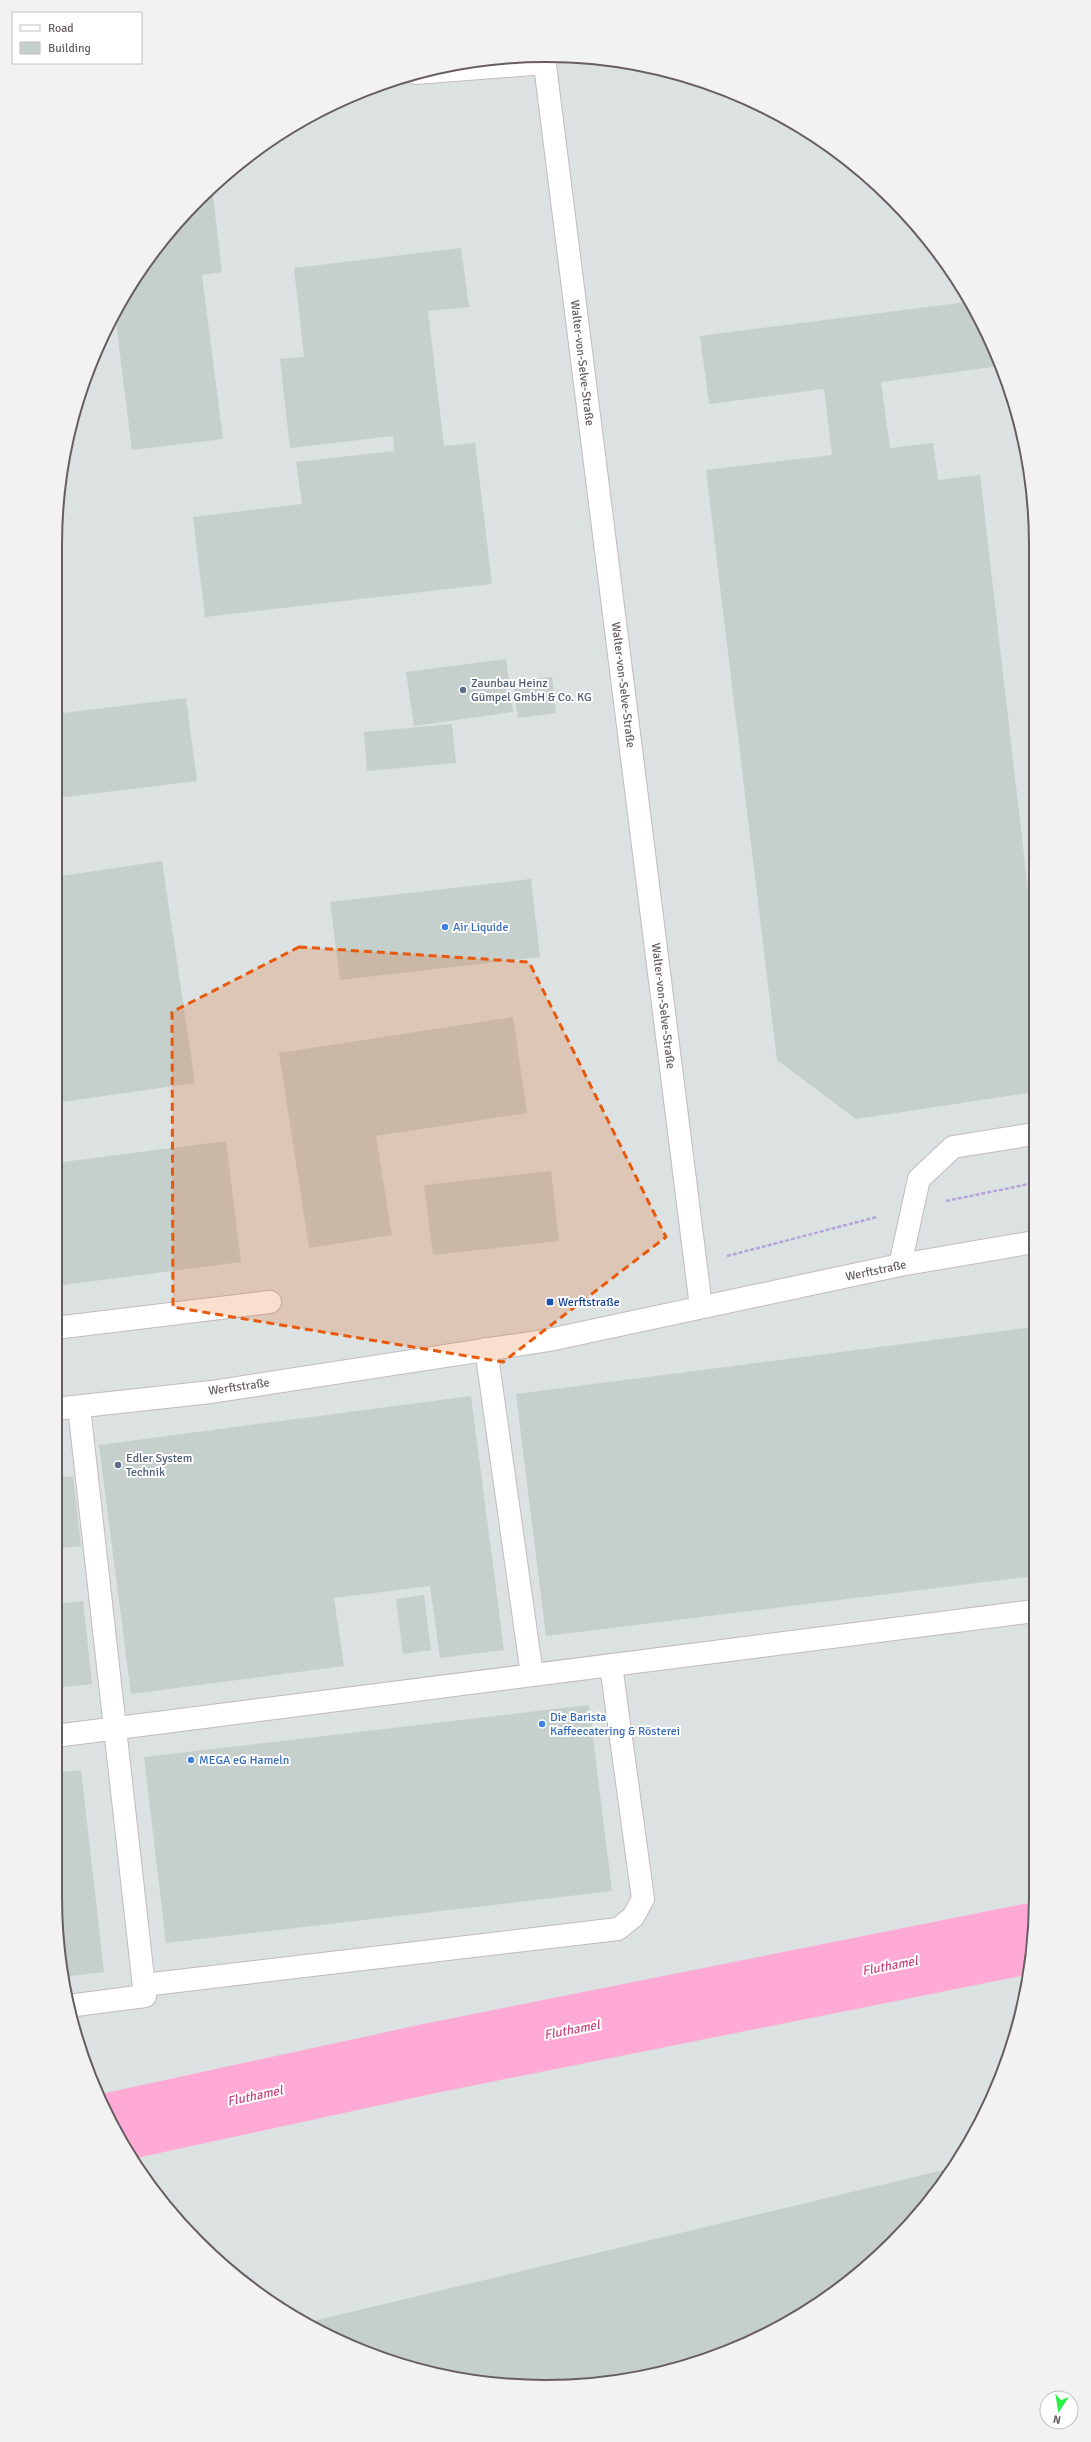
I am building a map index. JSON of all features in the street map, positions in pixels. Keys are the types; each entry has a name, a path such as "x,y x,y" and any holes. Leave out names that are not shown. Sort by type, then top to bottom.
{"street":[{"name":"Walter-von-Selve-Straße","path":"544,62 701,1307"},
{"name":"Walter-von-Selve-Straße","path":"477,67 515,63"},
{"path":"900,1265 919,1179 953,1147 1029,1135"},
{"name":"Werftstraße","path":"62,1408 211,1392 549,1340 900,1265 1029,1243"},
{"path":"62,1327 270,1302"},
{"path":"486,1349 532,1674"},
{"path":"74,2005 145,1996 79,1407"},
{"path":"62,1735 1029,1612"},
{"path":"144,1985 618,1929 633,1917 643,1899 611,1665"}],"path":[{"path":"696,1264 913,1208 1029,1184"}],"highlighted area":[{"path":"299,947 529,962 666,1237 503,1362 173,1307 172,1012"}],"shaded area":[{"path":"514,63 577,63 609,66 671,78 731,99 759,112 814,143 864,182 909,227 948,277 979,332 992,360 1003,390 1013,420 1020,451 1025,482 1029,546 1029,1896 1025,1960 1013,2022 992,2082 979,2110 948,2165 909,2215 887,2238 864,2260 814,2299 759,2330 731,2343 671,2364 609,2376 546,2380 514,2379 482,2376 420,2364 360,2343 332,2330 277,2299 227,2260 182,2215 162,2191 143,2165 127,2138 99,2082 88,2052 78,2022 66,1960 62,1896 62,546 66,482 78,420 99,360 112,332 143,277 162,251 182,227 227,182 277,143 304,127 360,99 390,88 420,78 482,66"}],"building":[{"path":"213,196 222,272 202,275 223,439 132,450 116,324 143,277 162,251 182,227"},
{"path":"461,248 469,307 428,311 444,446 475,443 492,584 205,617 193,517 302,504 296,462 394,451 393,436 290,448 280,359 304,357 294,268"},
{"path":"963,302 992,360 994,367 881,382 890,448 933,443 938,480 980,475 1029,898 1029,1093 856,1119 777,1060 706,470 832,455 824,389 709,404 700,336"},
{"path":"506,659 513,712 414,726 406,672"},
{"path":"552,677 556,713 518,718 513,681"},
{"path":"186,698 197,781 62,797 62,713"},
{"path":"452,724 456,763 367,771 364,732"},
{"path":"162,861 195,1083 62,1102 62,876"},
{"path":"531,879 540,957 340,980 330,902"},
{"path":"513,1017 527,1113 376,1136 392,1235 309,1248 279,1053"},
{"path":"226,1141 241,1262 62,1285 62,1162"},
{"path":"551,1171 559,1241 433,1255 424,1185"},
{"path":"1029,1328 1029,1577 546,1636 516,1394"},
{"path":"471,1396 504,1650 440,1658 430,1586 334,1598 344,1666 131,1694 99,1445"},
{"path":"73,1476 81,1546 62,1548 62,1477"},
{"path":"424,1595 431,1650 403,1654 396,1599"},
{"path":"83,1601 92,1684 62,1687 62,1603"},
{"path":"589,1705 612,1891 166,1943 144,1757"},
{"path":"81,1770 104,1972 69,1976 63,1928 62,1772"},
{"path":"944,2170 909,2215 887,2238 864,2260 814,2299 759,2330 731,2343 671,2364 609,2376 577,2379 514,2379 482,2376 420,2364 360,2343 315,2321"}],"waterway":[{"name":"Fluthamel","path":"120,2126 427,2059 1027,1939"}],"place":[{"name":"Zaunbau Heinz Gümpel GmbH & Co. KG","path":"463,690"},
{"name":"Air Liquide","path":"445,927"},
{"name":"Werftstraße","path":"550,1302"},
{"name":"Edler System Technik","path":"118,1465"},
{"name":"Die Barista Kaffeecatering & Rösterei","path":"542,1724"},
{"name":"MEGA eG Hameln","path":"191,1760"}]}
